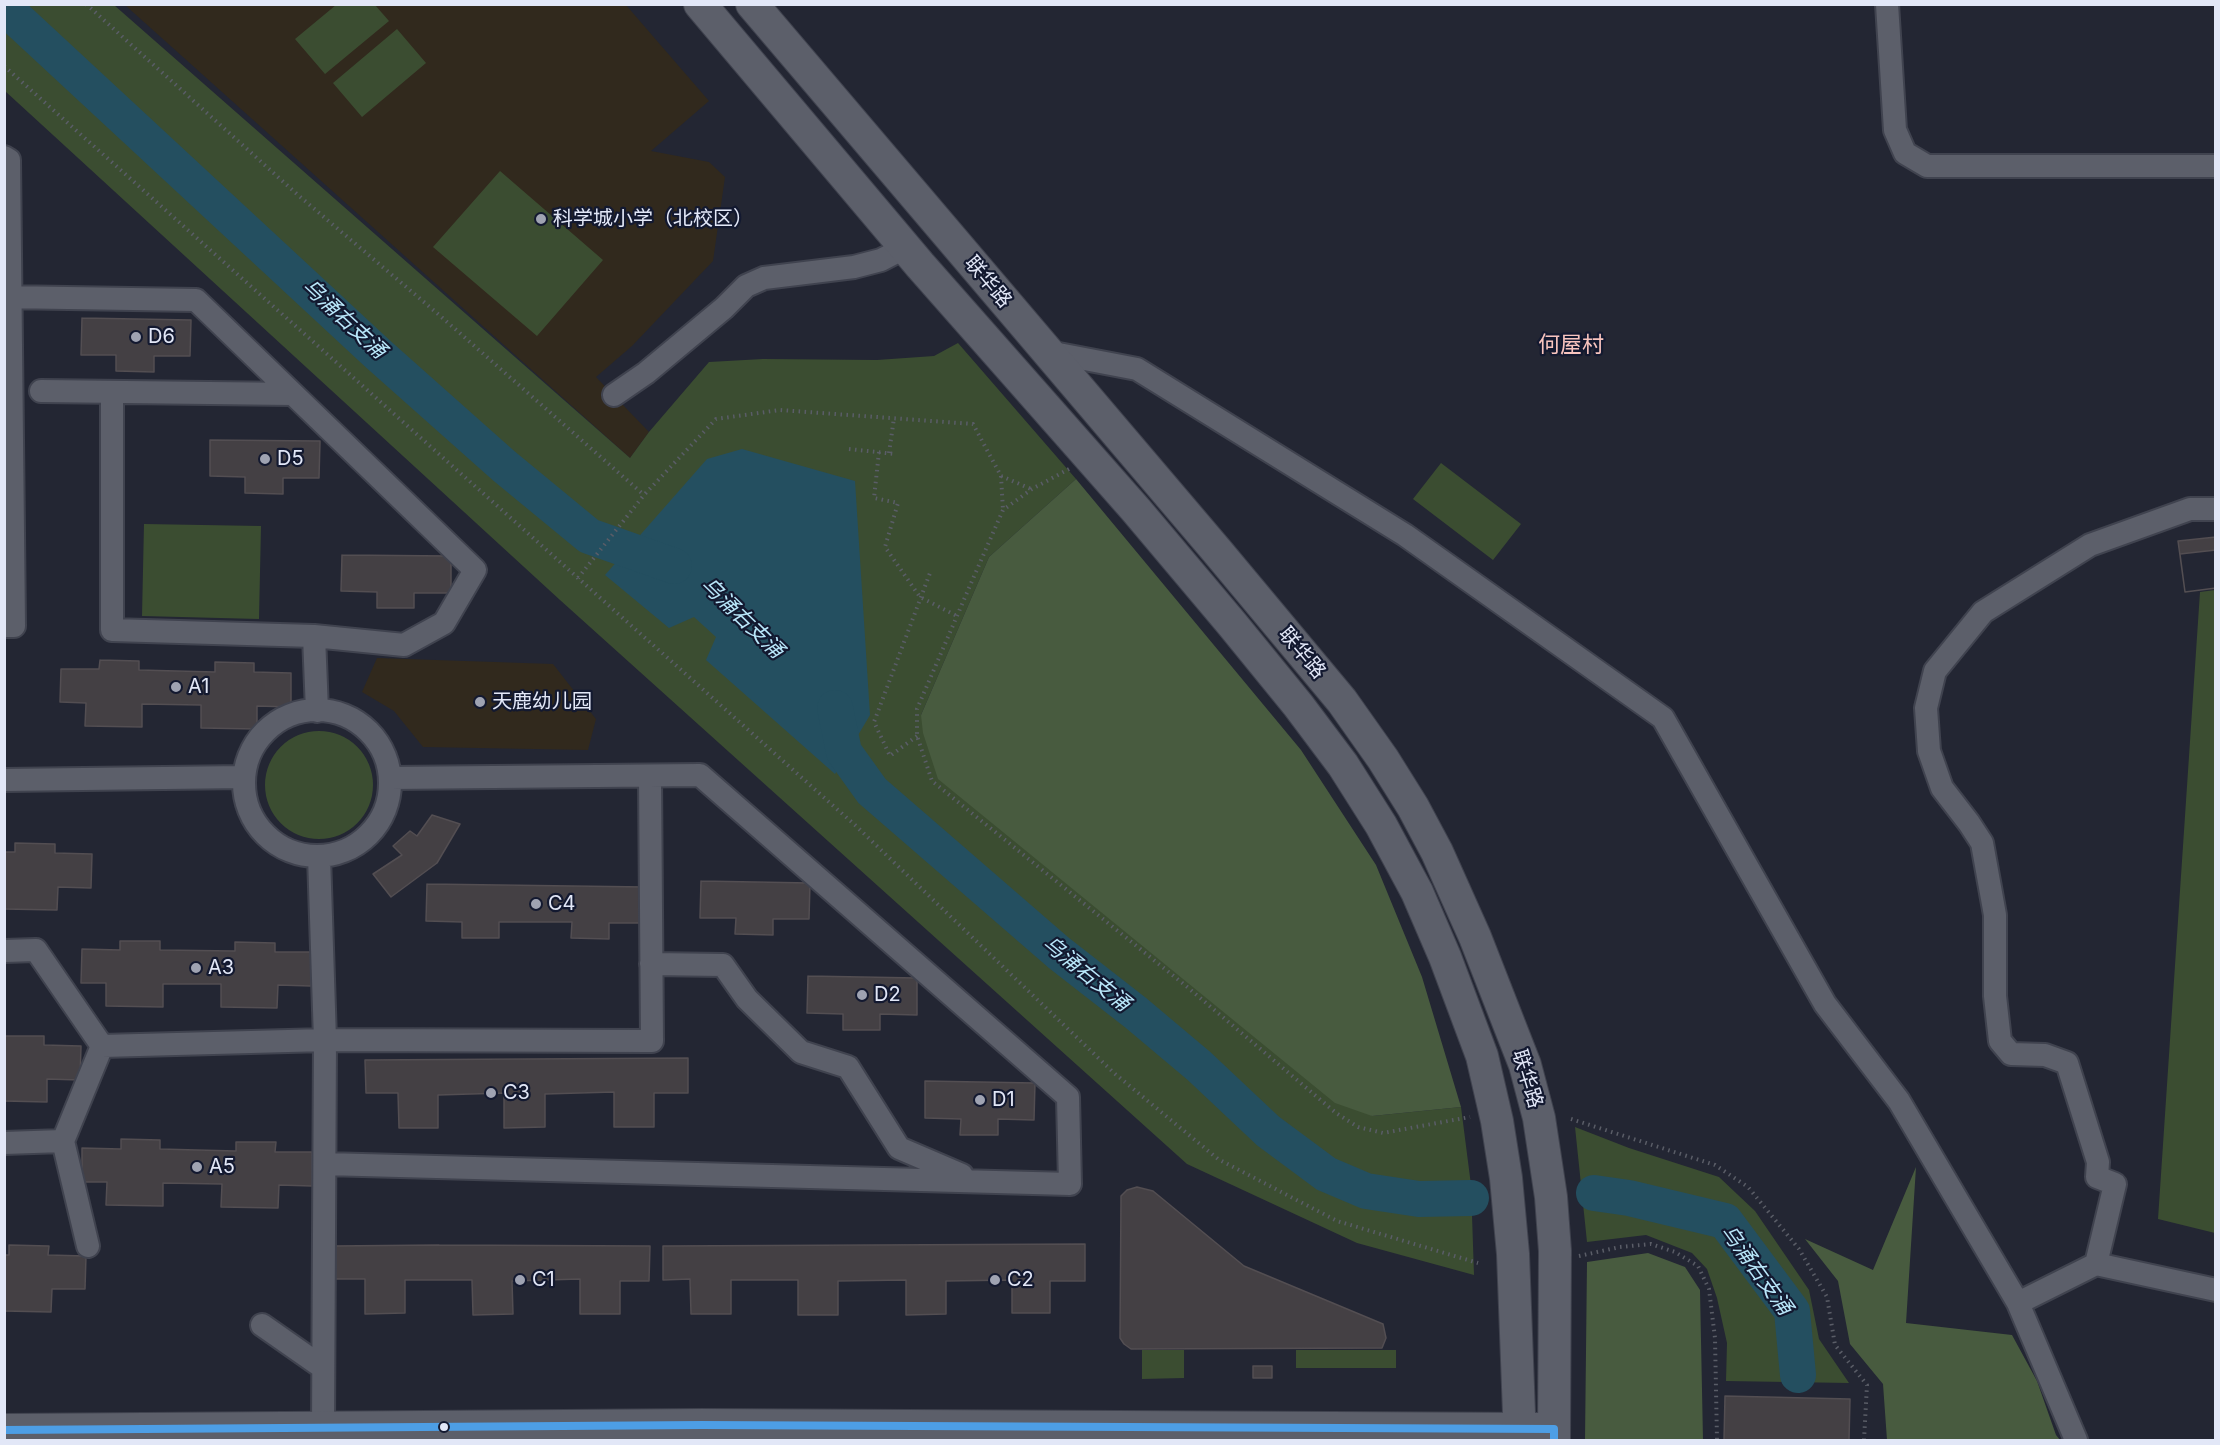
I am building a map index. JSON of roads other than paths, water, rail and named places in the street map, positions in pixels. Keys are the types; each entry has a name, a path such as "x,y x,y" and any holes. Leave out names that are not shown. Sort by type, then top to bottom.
{"street":[{"path":"700,4 906,247 1136,510 1298,705 1343,765 1381,825 1417,892 1482,1056 1484,1119 1506,1178 1513,1254 1520,1435"},
{"name":"联华路","path":"752,4 1335,692 1383,759 1413,807 1437,852 1475,937 1525,1065 1539,1118 1551,1197 1567,1253 1554,1435"},
{"path":"1887,4 1895,130 1905,153 1927,166 2216,166"},
{"path":"4,157 9,160 8,297 14,626 4,626"},
{"path":"614,395 646,372 724,308 746,286 764,278 854,267 881,260 906,247"},
{"path":"8,297 196,300 475,570 444,623 404,645 314,636 112,630 112,393"},
{"path":"1048,352 1137,369 1405,535 1664,718 1825,1004 1899,1101 2018,1303 2076,1440"},
{"path":"41,391 293,394"},
{"path":"2096,1264 2115,1184 2097,1177 2098,1162 2067,1063 2045,1055 2011,1054 2000,1041 1995,996 1995,915 1982,843 1970,823 1942,788 1929,751 1926,708 1935,671 1983,612 2090,545 2190,508 2216,509"},
{"path":"314,636 317,711"},
{"path":"306,711 331,711 353,719 372,734 384,754 390,778 388,801 378,823 362,841 341,852 319,856 294,852 272,841 255,823 246,801 244,777 250,753 263,733 283,718 306,711"},
{"path":"325,1164 1070,1184 1068,1097 700,775 390,778"},
{"path":"102,1046 325,1040 652,1041 650,776"},
{"path":"4,780 244,777"},
{"path":"319,856 325,1040 323,1428"},
{"path":"4,951 36,950 102,1046"},
{"path":"651,964 723,965 747,999 801,1052 848,1067 898,1148 975,1180"},
{"path":"88,1246 63,1141 102,1046"},
{"path":"4,1143 63,1141"},
{"path":"2018,1303 2096,1264 2216,1290"},
{"path":"262,1325 322,1367"},
{"path":"4,1430 702,1425 1554,1435"}],"water":[{"path":"742,449 855,481 870,715 835,774 706,660 716,637 694,617 669,628 605,575 707,459"}],"waterway":[{"name":"乌涌右支涌","path":"4,7 378,354 504,466 589,536 674,566"},
{"name":"乌涌右支涌","path":"835,708 844,752 872,791 1059,953 1199,1066 1268,1131 1326,1174 1366,1191 1419,1199 1471,1198"},
{"name":"乌涌右支涌","path":"1594,1193 1629,1198 1725,1221 1792,1311 1798,1375"}],"place":[{"name":"科学城小学（北校区）","path":"541,219"},
{"name":"D6","path":"136,337"},
{"name":"D5","path":"265,459"},
{"name":"A1","path":"176,687"},
{"name":"天鹿幼儿园","path":"480,702"},
{"name":"C4","path":"536,904"},
{"name":"A3","path":"196,968"},
{"name":"D2","path":"862,995"},
{"name":"C3","path":"491,1093"},
{"name":"D1","path":"980,1100"},
{"name":"A5","path":"197,1167"},
{"name":"C1","path":"520,1280"},
{"name":"C2","path":"995,1280"}],"district":[{"name":"何屋村","path":"1571,345"}]}
